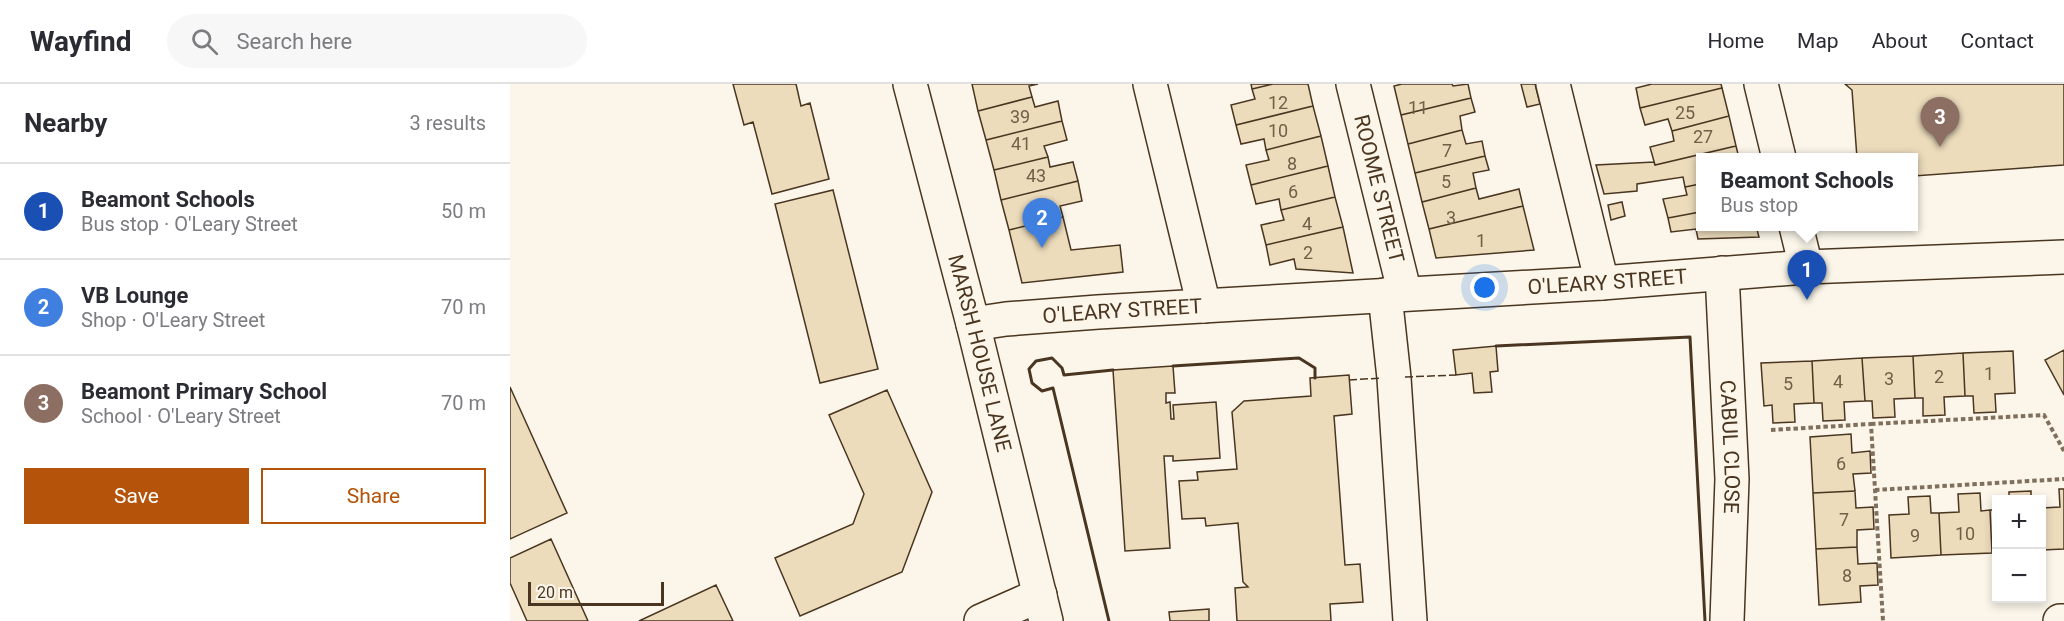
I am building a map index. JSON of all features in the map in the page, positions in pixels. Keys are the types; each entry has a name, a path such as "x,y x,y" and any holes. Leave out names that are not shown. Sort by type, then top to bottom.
{"street":[{"name":"MARSH HOUSE LANE","path":"910,84 973,324 1043,608"},
{"path":"1150,84 1204,306"},
{"name":"ROOME STREET","path":"1353,84 1395,295 1394,378 1410,621"},
{"path":"1553,84 1602,283"},
{"path":"1761,84 1778,153"},
{"path":"1797,231 1806,267"},
{"name":"O'LEARY STREET","path":"973,324 1006,319 1602,283 1806,267 2064,257"},
{"name":"CABUL CLOSE","path":"1722,273 1732,479 1727,621"},
{"path":"981,621 1043,608"}],"path":[{"path":"1731,433 2044,415 2064,451"},
{"path":"1871,424 1883,621"},
{"path":"1875,490 2064,479"}],"building":[{"path":"733,84 796,84 801,106 810,103 829,179 772,194 753,122 744,125"},
{"path":"972,84 1038,84 1029,86 1032,97 978,111"},
{"path":"1251,84 1273,84 1252,89"},
{"path":"1273,84 1308,84 1313,106 1236,125 1231,105 1255,99 1252,89"},
{"path":"1452,84 1453,86 1468,84 1471,98 1401,115 1394,86"},
{"path":"1521,84 1535,84 1540,104 1527,107"},
{"path":"1652,84 1721,84 1722,88 1640,108 1636,88"},
{"path":"1845,84 2064,84 2064,165 1918,176 1918,153 1857,153 1852,90"},
{"path":"1722,88 1729,116 1672,131 1668,119 1645,125 1640,108"},
{"path":"1032,97 1035,107 1058,101 1062,121 986,140 978,111"},
{"path":"1471,98 1475,112 1460,116 1462,130 1408,144 1401,115"},
{"path":"1313,106 1321,136 1266,150 1264,139 1241,144 1236,125"},
{"path":"1729,116 1736,146 1696,153 1696,155 1655,165 1650,147 1674,141 1672,131"},
{"path":"1062,121 1067,140 1044,146 1048,157 994,170 986,140"},
{"path":"1462,130 1466,144 1482,141 1485,156 1415,173 1408,144"},
{"path":"1321,136 1328,166 1251,185 1246,165 1269,160 1266,150"},
{"path":"1736,146 1738,153 1706,153"},
{"path":"1696,155 1696,185 1685,187 1683,177 1637,184 1637,191 1604,194 1596,165 1654,162 1655,165"},
{"path":"1485,156 1489,170 1473,173 1476,188 1422,202 1415,173"},
{"path":"1048,157 1050,167 1073,162 1078,181 1001,200 994,170"},
{"path":"1328,166 1335,197 1281,210 1279,199 1256,204 1251,185"},
{"path":"1078,181 1082,201 1060,206 1063,217 1009,230 1001,200"},
{"path":"1696,185 1696,213 1668,218 1663,199 1687,195 1685,187"},
{"path":"1476,188 1479,199 1519,189 1523,206 1429,229 1422,202"},
{"path":"833,190 878,369 820,383 775,204"},
{"path":"1335,197 1343,227 1266,245 1261,225 1284,220 1281,210"},
{"path":"1622,202 1625,216 1611,220 1608,205"},
{"path":"1523,206 1534,250 1436,258 1429,229"},
{"path":"1696,213 1696,229 1671,232 1668,218"},
{"path":"1063,217 1071,250 1120,245 1123,272 1022,283 1009,230"},
{"path":"1343,227 1353,273 1296,269 1294,259 1270,265 1266,245"},
{"path":"1696,231 1757,231 1759,237 1698,239"},
{"path":"1496,346 1498,371 1490,372 1492,392 1474,393 1472,373 1456,375 1453,350"},
{"path":"2064,350 2064,395 2045,360"},
{"path":"2013,351 2015,393 1995,394 1996,412 1974,413 1973,396 1965,396 1963,353"},
{"path":"1963,353 1965,396 1944,397 1945,415 1923,416 1923,398 1915,398 1913,356"},
{"path":"1913,356 1915,398 1894,399 1895,417 1873,418 1872,401 1865,401 1862,358"},
{"path":"1862,358 1865,401 1844,402 1845,420 1823,421 1822,403 1814,403 1812,361"},
{"path":"1812,361 1814,403 1794,404 1795,422 1773,423 1772,405 1764,406 1761,363"},
{"path":"1173,366 1175,393 1166,393 1166,403 1170,402 1171,419 1174,419 1173,405 1216,402 1220,458 1173,461 1173,456 1164,456 1170,548 1125,551 1113,370"},
{"path":"1349,375 1352,414 1334,416 1345,565 1360,564 1363,602 1330,604 1331,621 1237,621 1235,588 1248,587 1243,582 1238,523 1206,526 1205,518 1182,519 1179,481 1198,480 1197,472 1237,469 1232,412 1244,401 1311,396 1310,378"},
{"path":"510,387 567,513 510,539"},
{"path":"887,390 932,492 902,572 800,616 775,558 853,524 864,494 829,415"},
{"path":"1851,434 1852,453 1870,451 1871,473 1853,474 1855,491 1813,493 1810,437"},
{"path":"2059,489 2064,489 2064,549 2046,550 2046,508 2060,507"},
{"path":"1855,491 1856,508 1873,507 1874,529 1857,530 1857,547 1816,549 1813,493"},
{"path":"2031,491 2031,495 2009,495 2009,492"},
{"path":"1980,493 1981,511 1990,510 1992,553 1941,555 1939,513 1959,512 1958,494"},
{"path":"1930,496 1931,513 1939,513 1941,555 1891,558 1889,515 1909,514 1908,497"},
{"path":"1990,510 1992,510 1992,553"},
{"path":"551,539 588,621 527,621 510,583 510,558"},
{"path":"1857,547 1858,564 1877,563 1878,585 1860,586 1861,602 1819,605 1816,549"},
{"path":"716,585 733,621 639,621"},
{"path":"1209,609 1209,621 1170,621 1169,612"}],"fence":[{"path":"1405,377 1456,375"},
{"path":"1349,380 1382,378"}],"wall":[{"path":"1496,346 1690,337 1705,621"},
{"path":"1109,621 1053,388 1042,391 1032,383 1029,369 1036,361 1052,358 1062,368 1064,375 1113,370"},
{"path":"1173,366 1299,358 1315,368 1315,378"}],"place":[{"name":"Beamont Primary School","path":"1940,147"},
{"name":"VB Lounge","path":"1042,248"},
{"name":"Beamont Schools","path":"1807,300"}]}
